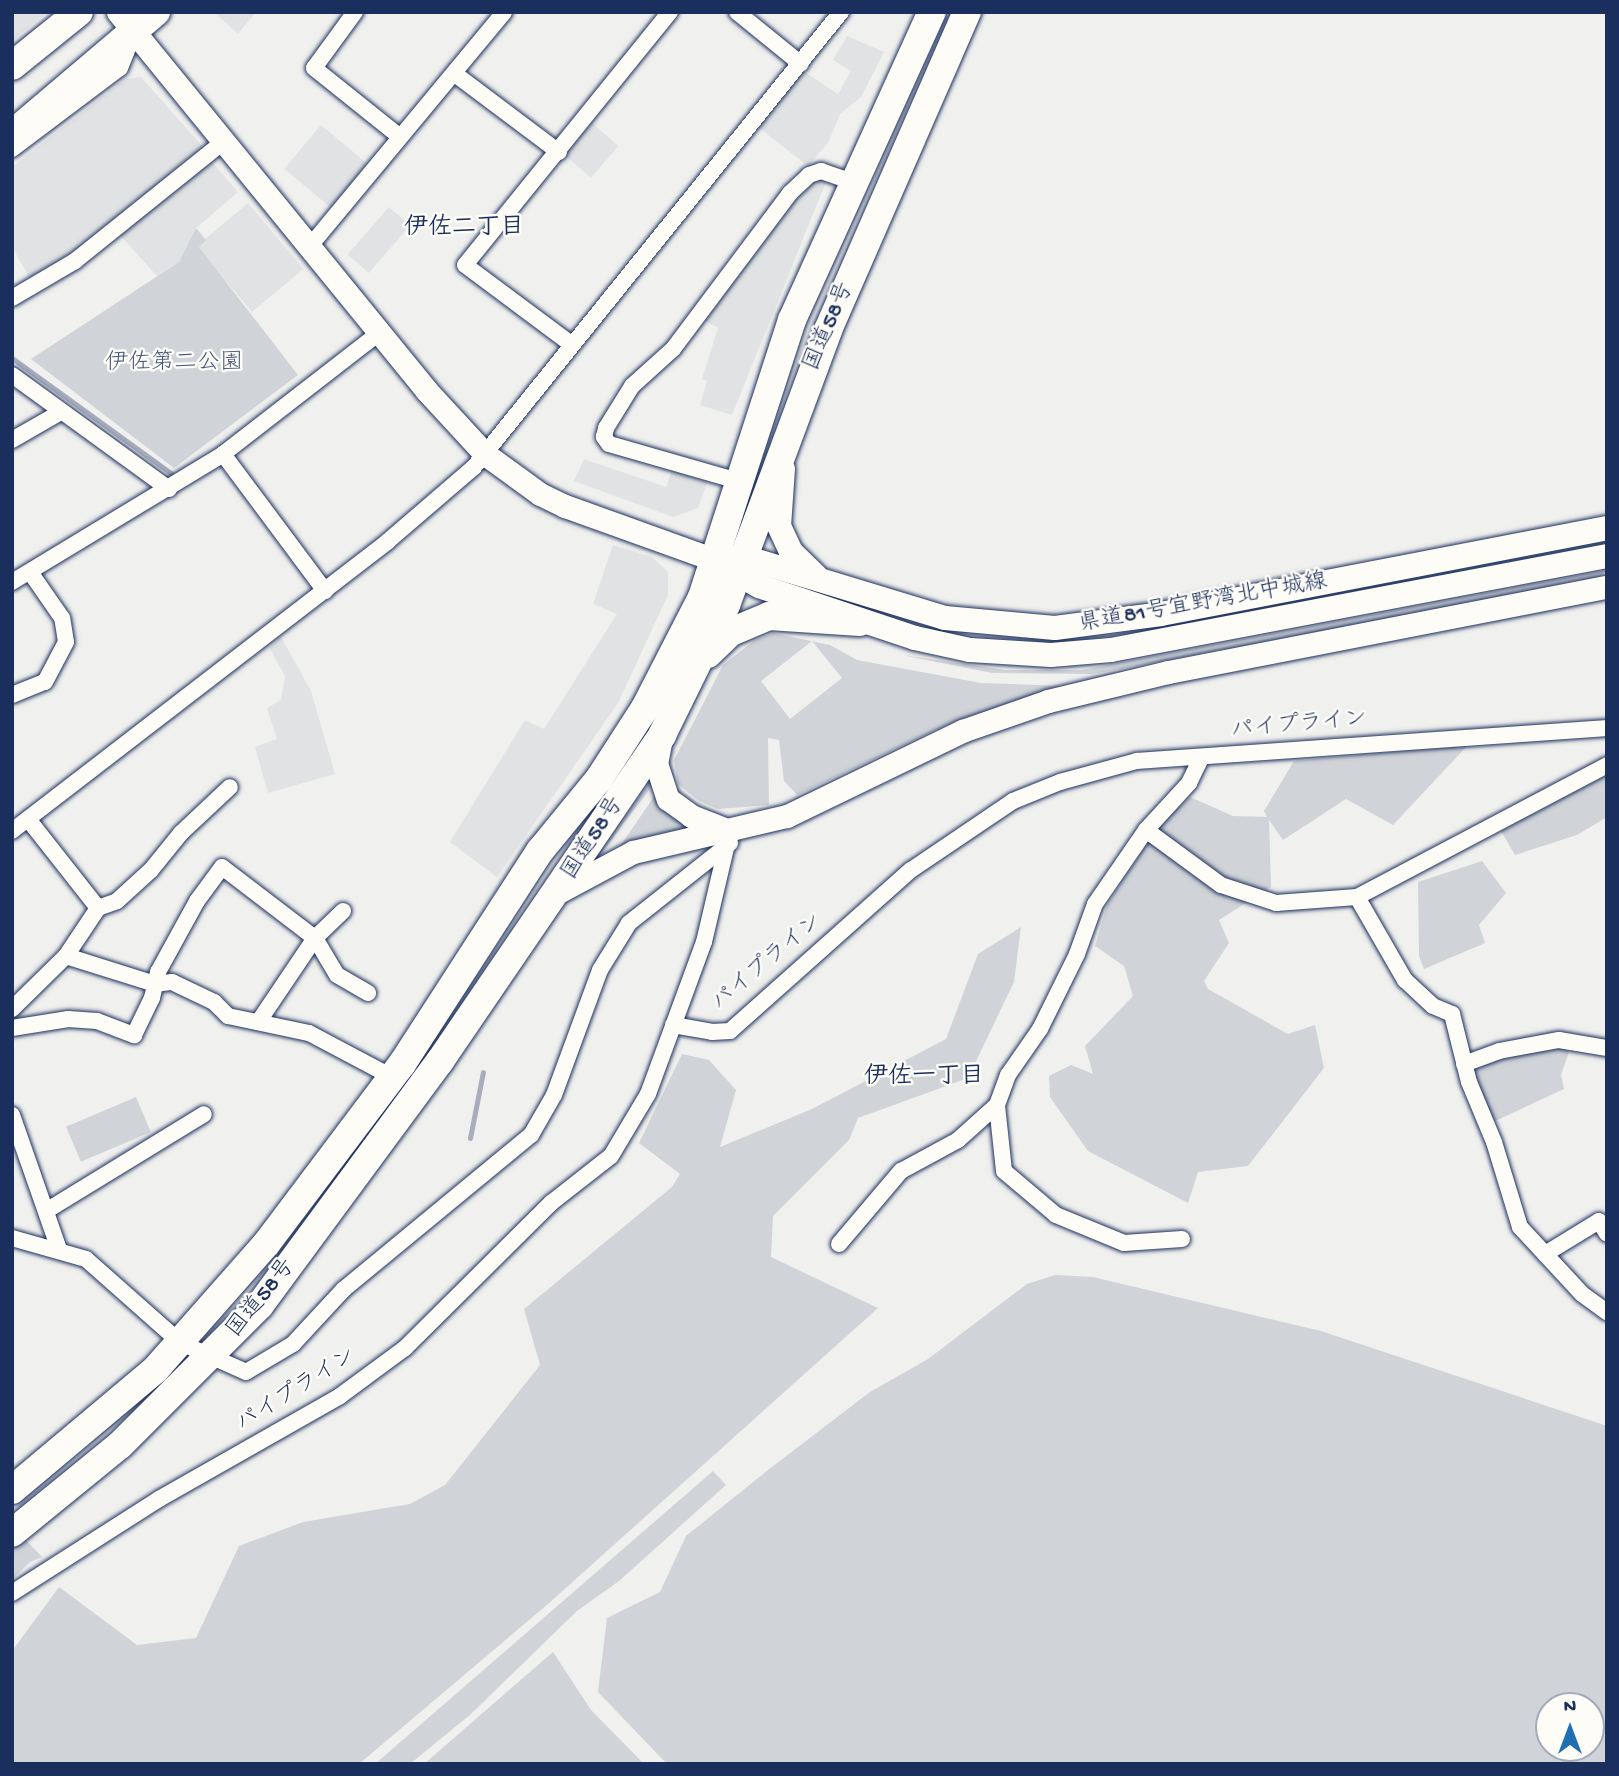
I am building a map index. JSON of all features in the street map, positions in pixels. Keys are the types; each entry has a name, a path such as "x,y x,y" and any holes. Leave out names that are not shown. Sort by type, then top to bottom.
{"highway":[{"path":"12,66 79,12"},
{"path":"12,134 126,23 156,12"},
{"name":"国道58号","path":"12,1490 124,1398 181,1343 267,1243 392,1077 540,851 599,779 645,708 697,608 792,320 932,12"},
{"name":"国道58号","path":"12,1533 120,1445 213,1356 260,1306 340,1199 560,891 662,735 703,657 741,567 785,436 967,12"},
{"path":"703,657 732,632 769,616 860,622"}],"main road":[{"path":"785,436 779,526 791,552 822,582"},
{"name":"県道81号宜野湾北中城線","path":"715,560 822,582 945,618 1004,627 1080,627 1607,528"},
{"name":"県道81号宜野湾北中城線","path":"741,567 860,622 970,650 1078,654 1607,556"}],"street":[{"path":"355,12 314,68 400,137"},
{"path":"310,246 504,12"},
{"path":"571,344 465,265 670,12"},
{"path":"737,12 801,64"},
{"path":"12,831 325,591 485,454 571,344 842,12"},
{"path":"126,23 379,333 485,454 540,494 565,506 715,560"},
{"path":"12,149 120,68 126,23"},
{"path":"455,74 559,152"},
{"path":"12,298 75,261 223,142"},
{"path":"738,481 609,444 604,437 606,428 632,386 673,349 790,193 821,171 855,183"},
{"path":"12,582 223,454 379,333"},
{"path":"12,375 59,413 169,489"},
{"path":"12,440 59,413"},
{"path":"223,454 325,591"},
{"path":"12,695 44,682 66,642 62,618 30,572"},
{"path":"560,891 616,858 730,837 787,816 962,731 1048,701 1168,672 1607,587"},
{"name":"パイプライン","path":"12,1592 159,1499 341,1396 405,1348 551,1203 611,1156 648,1094 673,1025 712,1032 730,1031 911,870 1013,801 1060,782 1137,761 1201,758 1392,740 1607,727"},
{"path":"662,735 656,762 668,799 691,816 730,837"},
{"path":"1182,1240 1124,1243 1092,1234 1056,1215 1004,1171 998,1105 1009,1075 1040,1029 1072,964 1095,904 1146,830 1189,783 1201,758"},
{"path":"1146,830 1221,885 1254,896 1276,902 1357,897 1607,765"},
{"path":"12,1009 66,956 98,908 117,901 151,870 181,833 230,787"},
{"path":"28,819 98,908"},
{"path":"673,1025 704,942 730,837"},
{"path":"12,1238 59,1249 86,1259 181,1343 246,1373 293,1344 344,1289 531,1135 554,1095 600,970 629,922 730,837"},
{"path":"12,1028 68,1019 97,1021 134,1035 155,984 197,901 222,867 315,939 337,975 368,993"},
{"path":"1357,897 1405,980 1433,1006 1452,1014 1464,1064 1520,1227 1582,1294 1607,1312"},
{"path":"259,1021 315,939 343,911"},
{"path":"66,956 155,984 172,982 214,1002 228,1016 309,1033 392,1077"},
{"path":"1464,1064 1499,1051 1559,1040 1607,1048"},
{"path":"839,1244 901,1171 958,1140 998,1105"},
{"path":"46,1211 204,1114"},
{"path":"12,1115 59,1249"},
{"path":"1545,1254 1599,1221 1607,1234"}],"shaded area":[{"path":"12,12 47,12 12,41"},
{"path":"214,12 256,12 238,34"},
{"path":"847,36 884,52 861,97 840,114 828,143 808,166 758,127 803,71 838,94 851,71 833,60"},
{"path":"141,77 203,147 112,224 31,280 12,247 12,167 125,79"},
{"path":"592,123 618,146 591,178 564,155"},
{"path":"321,125 368,165 332,209 284,169"},
{"path":"212,162 238,192 196,228 179,262 157,276 120,235"},
{"path":"828,177 732,415 700,405 707,381 702,379 718,328 702,319 810,178"},
{"path":"248,203 303,269 252,312 197,246"},
{"path":"389,207 410,225 369,273 348,255"},
{"path":"584,459 666,487 673,467 708,480 698,508 673,517 574,481"},
{"path":"613,545 652,557 668,572 668,595 618,703 497,877 450,842 525,720 544,729 617,614 593,604"},
{"path":"281,637 311,691 335,774 268,793 255,747 277,739 267,708 281,700 285,676 269,647"}],"green space":[{"name":"伊佐第二公園","path":"196,228 206,240 199,247 298,375 174,468 31,359 179,262"},
{"path":"1607,570 1600,576 1093,674 992,673 902,655 1006,670 1082,670"},
{"path":"773,633 812,641 830,645 857,660 981,683 1064,686 946,725 797,795 784,781 779,740 768,738 769,805 718,809 699,801 678,784 674,760 723,665 755,640","holes":["812,641 842,678 790,719 761,681"]},
{"path":"1468,745 1393,825 1346,799 1283,840 1269,820 1271,887 1219,920 1229,943 1204,981 1208,989 1288,1034 1315,1025 1324,1068 1248,1166 1198,1172 1188,1203 1088,1151 1050,1097 1049,1076 1071,1065 1093,1074 1085,1046 1133,996 1124,966 1095,946 1107,905 1157,828 1190,797 1233,816 1267,817 1264,811 1294,761"},
{"path":"1607,775 1607,817 1577,835 1515,855 1501,831"},
{"path":"651,780 653,785 599,856 598,854"},
{"path":"655,795 692,828 619,848"},
{"path":"1482,861 1506,893 1479,925 1485,943 1424,969 1419,956 1418,882"},
{"path":"1021,927 1014,982 968,1078 858,1118 849,1140 773,1216 771,1257 878,1308 548,1604 359,1764 12,1764 12,1651 59,1587 137,1645 196,1638 239,1546 303,1522 410,1504 445,1485 540,1365 524,1309 672,1187 680,1174 639,1143 682,1054 709,1060 736,1090 720,1147 812,1109 946,1039 978,954"},
{"path":"1559,1045 1569,1052 1561,1075 1564,1089 1493,1122 1470,1067"},
{"path":"136,1097 151,1132 81,1162 66,1127"},
{"path":"1055,1275 1093,1277 1321,1331 1607,1426 1607,1764 667,1764 598,1692 607,1618 660,1592 686,1536 870,1392 928,1359 1027,1284"},
{"path":"713,1471 726,1485 619,1581 577,1611 471,1714 410,1764 375,1764"},
{"path":"25,1539 42,1557 30,1562 12,1580 12,1546"},
{"path":"553,1652 591,1710 644,1764 424,1764"}],"waterway":[{"path":"12,358 171,473"},
{"path":"470,1138 483,1072"}],"district":[{"name":"伊佐二丁目","path":"464,229"},
{"name":"伊佐一丁目","path":"924,1078"}]}
